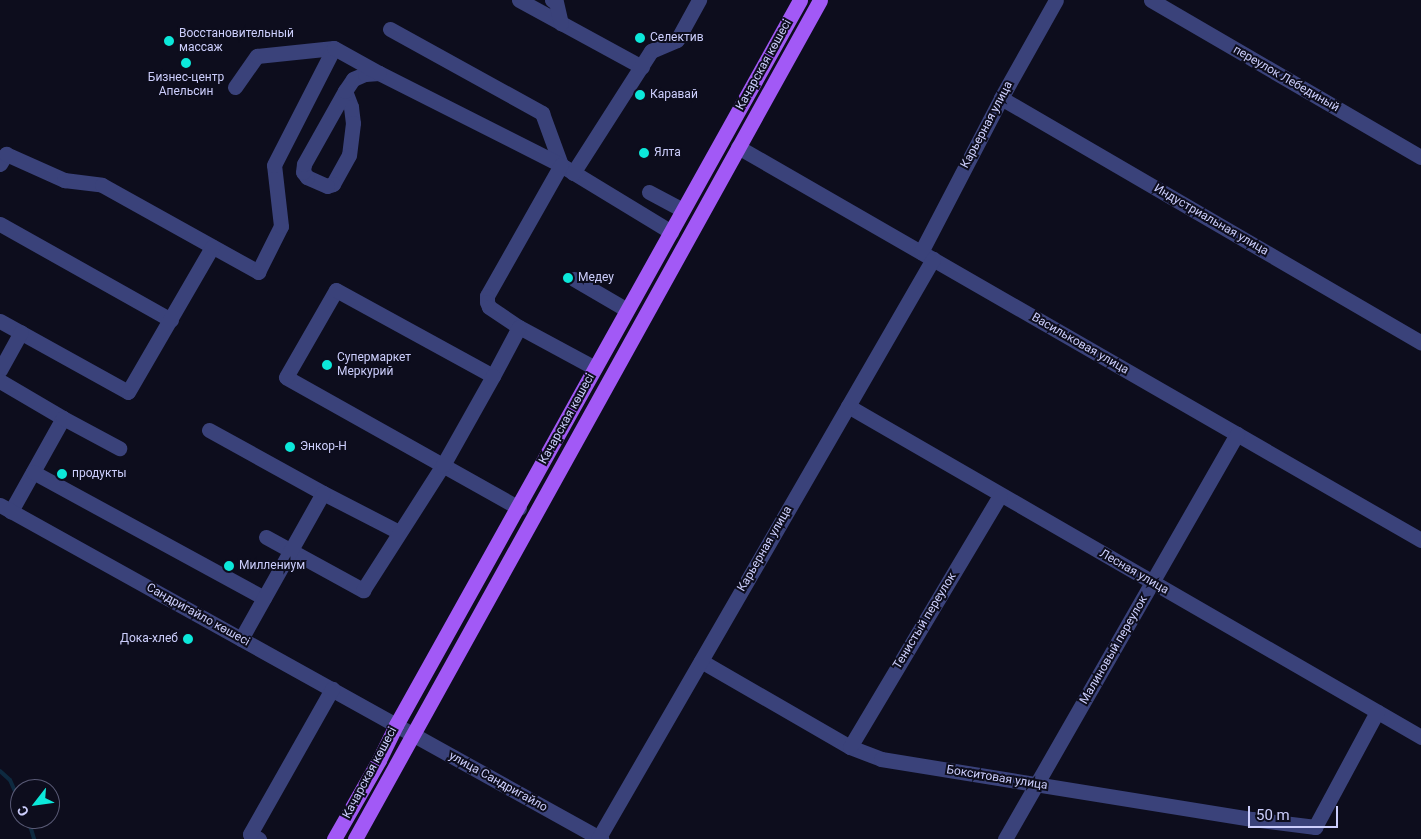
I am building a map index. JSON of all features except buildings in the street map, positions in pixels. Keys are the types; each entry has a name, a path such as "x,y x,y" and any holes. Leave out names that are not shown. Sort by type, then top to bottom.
{"main road":[{"name":"Качарская көшесі","path":"334,839 379,760 396,725 462,605 519,508 629,306 800,0"},
{"name":"Качарская көшесі","path":"355,839 820,0"}],"street":[{"path":"519,0 642,67"},
{"path":"552,0 556,2 562,23"},
{"path":"595,368 519,328 489,307 487,296 567,169 642,67 651,51 677,40 699,0"},
{"name":"Карьерная улица","path":"599,839 848,406 927,256 1001,98 1056,0"},
{"name":"переулок Лебединый","path":"1151,0 1421,157"},
{"path":"390,29 542,113 567,169"},
{"path":"235,87 257,56 334,48 567,169 671,232"},
{"path":"0,164 6,154 64,180 102,185 258,272 281,226 274,165 334,48"},
{"path":"345,92 351,107 353,123 349,155 333,184 328,186 307,177 303,172 304,164 345,92 353,79 360,74 379,73"},
{"name":"Индустриальная улица","path":"1001,98 1421,342"},
{"name":"Васильковая улица","path":"738,147 1421,540"},
{"path":"649,192 683,210"},
{"path":"0,224 171,320"},
{"path":"0,321 128,392 212,247"},
{"path":"574,279 629,306 647,311"},
{"path":"493,376 336,290 286,377 519,508"},
{"path":"266,537 364,590 443,465 519,328"},
{"path":"0,370 21,332"},
{"path":"0,381 119,448"},
{"name":"Лесная улица","path":"848,406 1421,737"},
{"path":"6,508 34,472 63,418"},
{"path":"209,430 323,493 399,532"},
{"name":"Малиновый переулок","path":"1005,839 1237,434"},
{"path":"34,472 264,598"},
{"path":"241,639 323,493"},
{"name":"Тенистый переулок","path":"850,747 1000,495"},
{"name":"Сандригайло көшесі","path":"6,508 396,725"},
{"path":"462,605 479,614"},
{"name":"Бокситовая улица","path":"701,661 850,747 881,758 1315,827 1377,712"},
{"path":"259,839 250,834 332,689"},
{"name":"улица Сандригайло","path":"396,725 599,839"}],"waterway":[{"path":"0,771 10,780"},
{"path":"31,829 34,839"}],"place":[{"name":"Селектив","path":"640,38"},
{"name":"Восстановительный массаж","path":"169,41"},
{"name":"Бизнес-центр Апельсин","path":"186,63"},
{"name":"Каравай","path":"640,95"},
{"name":"Ялта","path":"644,153"},
{"name":"Медеу","path":"568,278"},
{"name":"Супермаркет Меркурий","path":"327,365"},
{"name":"Энкор-Н","path":"290,447"},
{"name":"продукты","path":"62,474"},
{"name":"Миллениум","path":"229,566"},
{"name":"Дока-хлеб","path":"188,639"}]}
